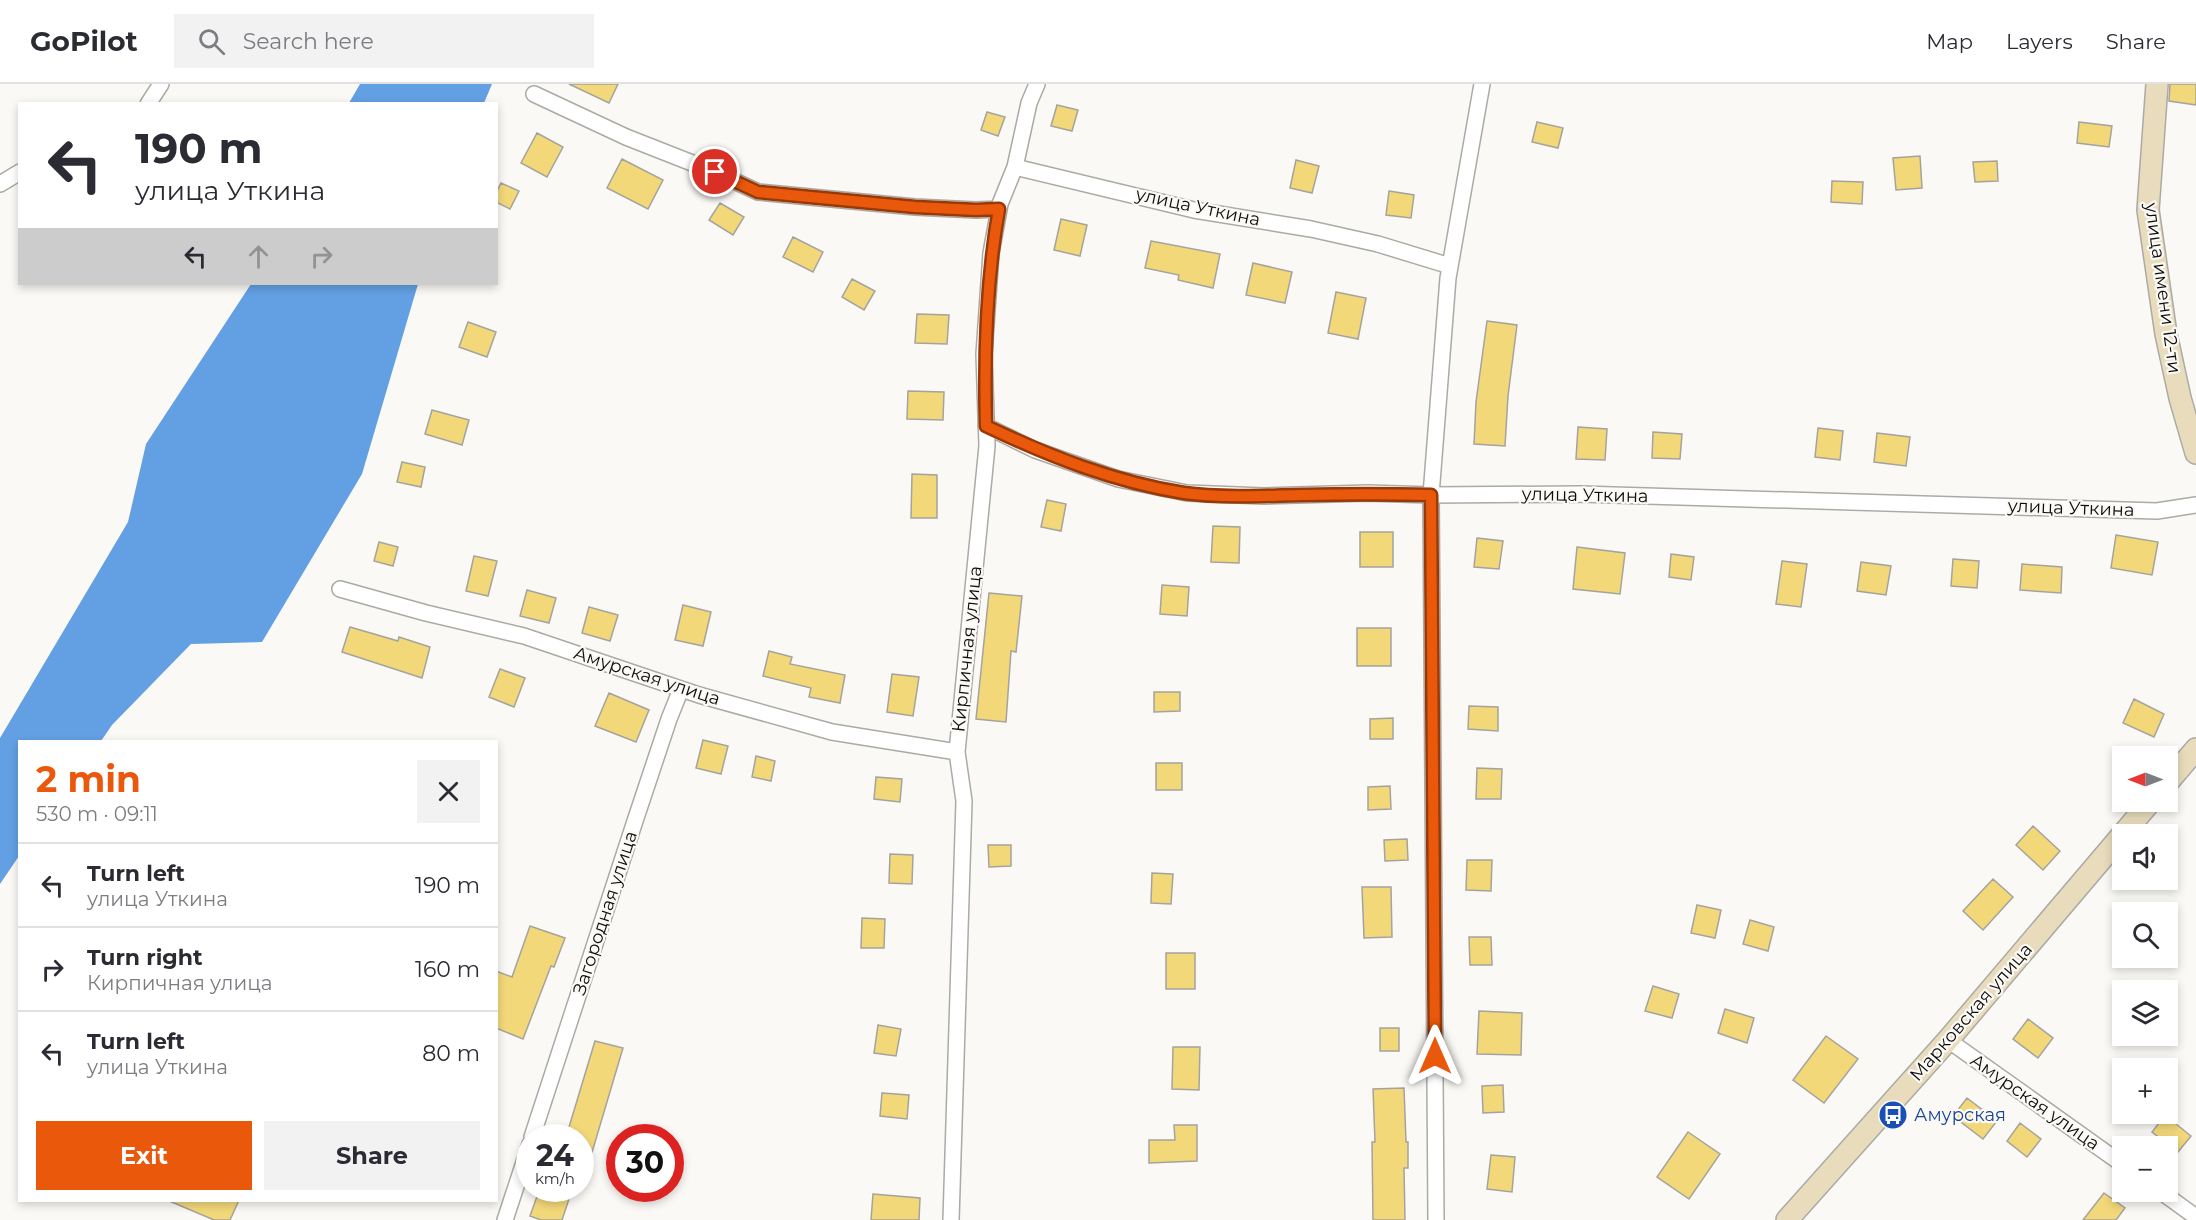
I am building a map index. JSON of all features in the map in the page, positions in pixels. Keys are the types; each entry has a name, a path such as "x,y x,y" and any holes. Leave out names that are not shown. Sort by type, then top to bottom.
{"main road":[{"name":"улица имени 12-ти","path":"2157,84 2148,210 2166,334 2180,398 2196,453"},
{"path":"2178,770 2196,749"},
{"name":"Марковская улица","path":"1787,1220 1948,1040 2142,812"}],"street":[{"path":"149,102 161,84"},
{"name":"Кирпичная улица","path":"951,1220 964,801 957,752 987,446 984,354 991,253 999,209 1015,167 1029,103 1037,84"},
{"path":"1436,1220 1431,495 1450,266 1482,84"},
{"path":"534,94 626,137 715,172 758,192 915,207 999,209"},
{"name":"улица Уткина","path":"1015,167 1194,210 1311,229 1378,244 1450,266"},
{"path":"0,184 18,173"},
{"name":"улица Уткина","path":"986,426 1035,450 1118,479 1186,493 1264,496 1368,493 1580,494 2157,512 2196,505"},
{"name":"Амурская улица","path":"340,589 426,613 524,636 681,689 832,732 957,752"},
{"name":"Загородная улица","path":"536,1124 634,821 681,689"},
{"name":"Амурская улица","path":"1948,1040 2112,1157"},
{"path":"505,1220 516,1187"},
{"path":"2175,1202 2196,1217"}],"water":[{"path":"360,84 492,84 484,102 350,102"},
{"path":"250,285 418,285 362,474 262,642 191,644 112,725 102,740 18,740 18,857 0,884 0,738 128,522 146,444"}],"building":[{"path":"569,84 618,84 609,103"},
{"path":"2170,84 2196,84 2196,105 2169,101"},
{"path":"1057,105 1078,110 1072,131 1051,126"},
{"path":"987,112 1005,117 998,136 981,130"},
{"path":"1537,122 1563,128 1558,148 1532,142"},
{"path":"2079,122 2112,126 2109,147 2077,143"},
{"path":"537,133 563,147 547,177 521,163"},
{"path":"1920,156 1922,188 1896,190 1893,158"},
{"path":"622,159 663,180 648,209 607,188"},
{"path":"1296,160 1319,166 1312,193 1290,188"},
{"path":"1997,161 1998,181 1975,182 1973,162"},
{"path":"1832,181 1863,182 1862,204 1831,202"},
{"path":"501,183 519,191 510,209 498,203 498,189"},
{"path":"1389,191 1414,195 1411,218 1386,215"},
{"path":"720,203 744,217 733,235 709,220"},
{"path":"1061,219 1087,225 1080,256 1054,250"},
{"path":"793,237 823,252 813,272 783,257"},
{"path":"1151,241 1220,254 1213,288 1178,280 1179,275 1145,268"},
{"path":"1253,263 1292,272 1285,303 1246,295"},
{"path":"852,279 875,291 864,310 842,297"},
{"path":"1336,292 1366,298 1358,339 1328,333"},
{"path":"917,314 949,315 947,344 915,343"},
{"path":"1487,321 1517,325 1508,396 1505,446 1474,444 1476,402"},
{"path":"468,322 496,332 487,357 459,347"},
{"path":"908,391 944,392 943,420 907,419"},
{"path":"432,410 469,420 462,445 425,434"},
{"path":"1578,427 1607,429 1605,460 1576,459"},
{"path":"1818,428 1843,431 1840,460 1815,457"},
{"path":"1653,432 1682,434 1680,459 1652,458"},
{"path":"1877,433 1910,437 1906,466 1874,462"},
{"path":"402,462 425,467 421,487 397,482"},
{"path":"912,474 937,475 937,518 911,518"},
{"path":"1047,500 1066,504 1061,531 1041,527"},
{"path":"1213,526 1240,527 1239,563 1211,562"},
{"path":"1360,532 1393,532 1393,567 1360,567"},
{"path":"2116,535 2158,542 2152,575 2111,568"},
{"path":"1477,538 1503,541 1499,569 1474,567"},
{"path":"379,542 398,547 393,566 374,561"},
{"path":"1577,547 1625,553 1620,594 1573,589"},
{"path":"1671,554 1694,557 1691,580 1669,577"},
{"path":"474,556 497,561 488,596 466,591"},
{"path":"1953,559 1979,561 1977,588 1951,586"},
{"path":"1782,561 1807,564 1801,607 1776,604"},
{"path":"1861,562 1891,566 1886,595 1857,591"},
{"path":"2022,564 2062,567 2061,593 2020,590"},
{"path":"1162,585 1189,587 1187,616 1160,614"},
{"path":"527,590 556,598 549,623 520,616"},
{"path":"989,593 1022,596 1016,652 1011,651 1006,722 976,719"},
{"path":"683,605 711,612 703,646 675,640"},
{"path":"589,607 618,615 610,641 582,633"},
{"path":"350,627 398,641 399,637 430,647 422,678 342,652"},
{"path":"1357,628 1391,628 1391,666 1357,666"},
{"path":"769,651 792,657 790,664 845,675 840,703 809,697 811,688 763,676"},
{"path":"500,669 525,678 514,707 489,697"},
{"path":"892,674 919,677 913,716 887,712"},
{"path":"1154,692 1180,692 1180,711 1154,712"},
{"path":"609,693 649,710 636,742 595,726"},
{"path":"2134,699 2164,714 2154,737 2123,723"},
{"path":"1469,706 1498,707 1498,731 1468,729"},
{"path":"1393,718 1393,739 1370,739 1370,719"},
{"path":"703,740 728,746 721,774 696,768"},
{"path":"756,756 775,761 771,781 752,777"},
{"path":"1156,763 1182,763 1182,790 1156,790"},
{"path":"1477,768 1502,769 1501,799 1476,799"},
{"path":"876,777 902,779 900,802 874,799"},
{"path":"1390,786 1391,809 1368,810 1368,787"},
{"path":"2033,826 2060,851 2043,870 2016,845"},
{"path":"1407,839 1408,860 1385,861 1384,840"},
{"path":"988,845 1011,845 1011,866 989,867"},
{"path":"890,854 913,855 912,884 889,883"},
{"path":"1467,860 1492,860 1491,891 1466,890"},
{"path":"1152,873 1173,874 1171,904 1151,903"},
{"path":"1993,879 2013,897 1983,930 1963,911"},
{"path":"1362,887 1391,887 1392,937 1364,938"},
{"path":"1697,905 1721,910 1715,938 1691,933"},
{"path":"862,918 885,919 884,948 861,948"},
{"path":"1750,920 1774,927 1768,951 1743,944"},
{"path":"530,926 565,938 554,967 551,966 523,1039 498,1029 498,972 512,977"},
{"path":"1469,937 1491,937 1492,965 1470,965"},
{"path":"1166,953 1195,953 1195,989 1166,989"},
{"path":"1653,986 1679,994 1672,1018 1645,1011"},
{"path":"1725,1009 1754,1018 1747,1043 1718,1033"},
{"path":"1479,1011 1522,1013 1521,1055 1477,1054"},
{"path":"2028,1019 2053,1038 2038,1058 2013,1039"},
{"path":"878,1025 901,1029 896,1056 874,1053"},
{"path":"1380,1028 1399,1028 1399,1051 1380,1051"},
{"path":"1826,1036 1858,1059 1824,1103 1793,1080"},
{"path":"595,1041 623,1048 594,1146 594,1124 570,1124"},
{"path":"1173,1047 1200,1047 1199,1090 1172,1089"},
{"path":"1503,1085 1504,1112 1483,1113 1482,1086"},
{"path":"1404,1088 1406,1142 1408,1142 1408,1168 1404,1168 1405,1220 1373,1220 1372,1142 1375,1142 1373,1089"},
{"path":"882,1093 909,1095 907,1119 880,1116"},
{"path":"1967,1098 1997,1121 1983,1139 1953,1116"},
{"path":"2020,1123 2041,1139 2027,1157 2007,1141"},
{"path":"2158,1124 2176,1124 2191,1136 2178,1152 2178,1136 2157,1136 2152,1132"},
{"path":"1174,1125 1197,1125 1197,1161 1149,1163 1149,1140 1175,1140"},
{"path":"1688,1132 1720,1154 1689,1199 1657,1177"},
{"path":"1491,1155 1515,1157 1512,1192 1487,1189"},
{"path":"2104,1193 2112,1199 2112,1202 2117,1202 2125,1208 2116,1220 2083,1220"},
{"path":"873,1194 920,1198 919,1220 871,1220"},
{"path":"172,1202 238,1202 230,1220 214,1220"},
{"path":"535,1202 568,1202 562,1220 541,1220 530,1216"}],"place":[{"name":"Амурская","path":"1893,1115"}],"route":[{"path":"715,172 758,192 915,207 999,209 991,253 984,354 986,426 1035,450 1118,479 1186,493 1264,496 1368,493 1431,495 1435,1056"}]}
